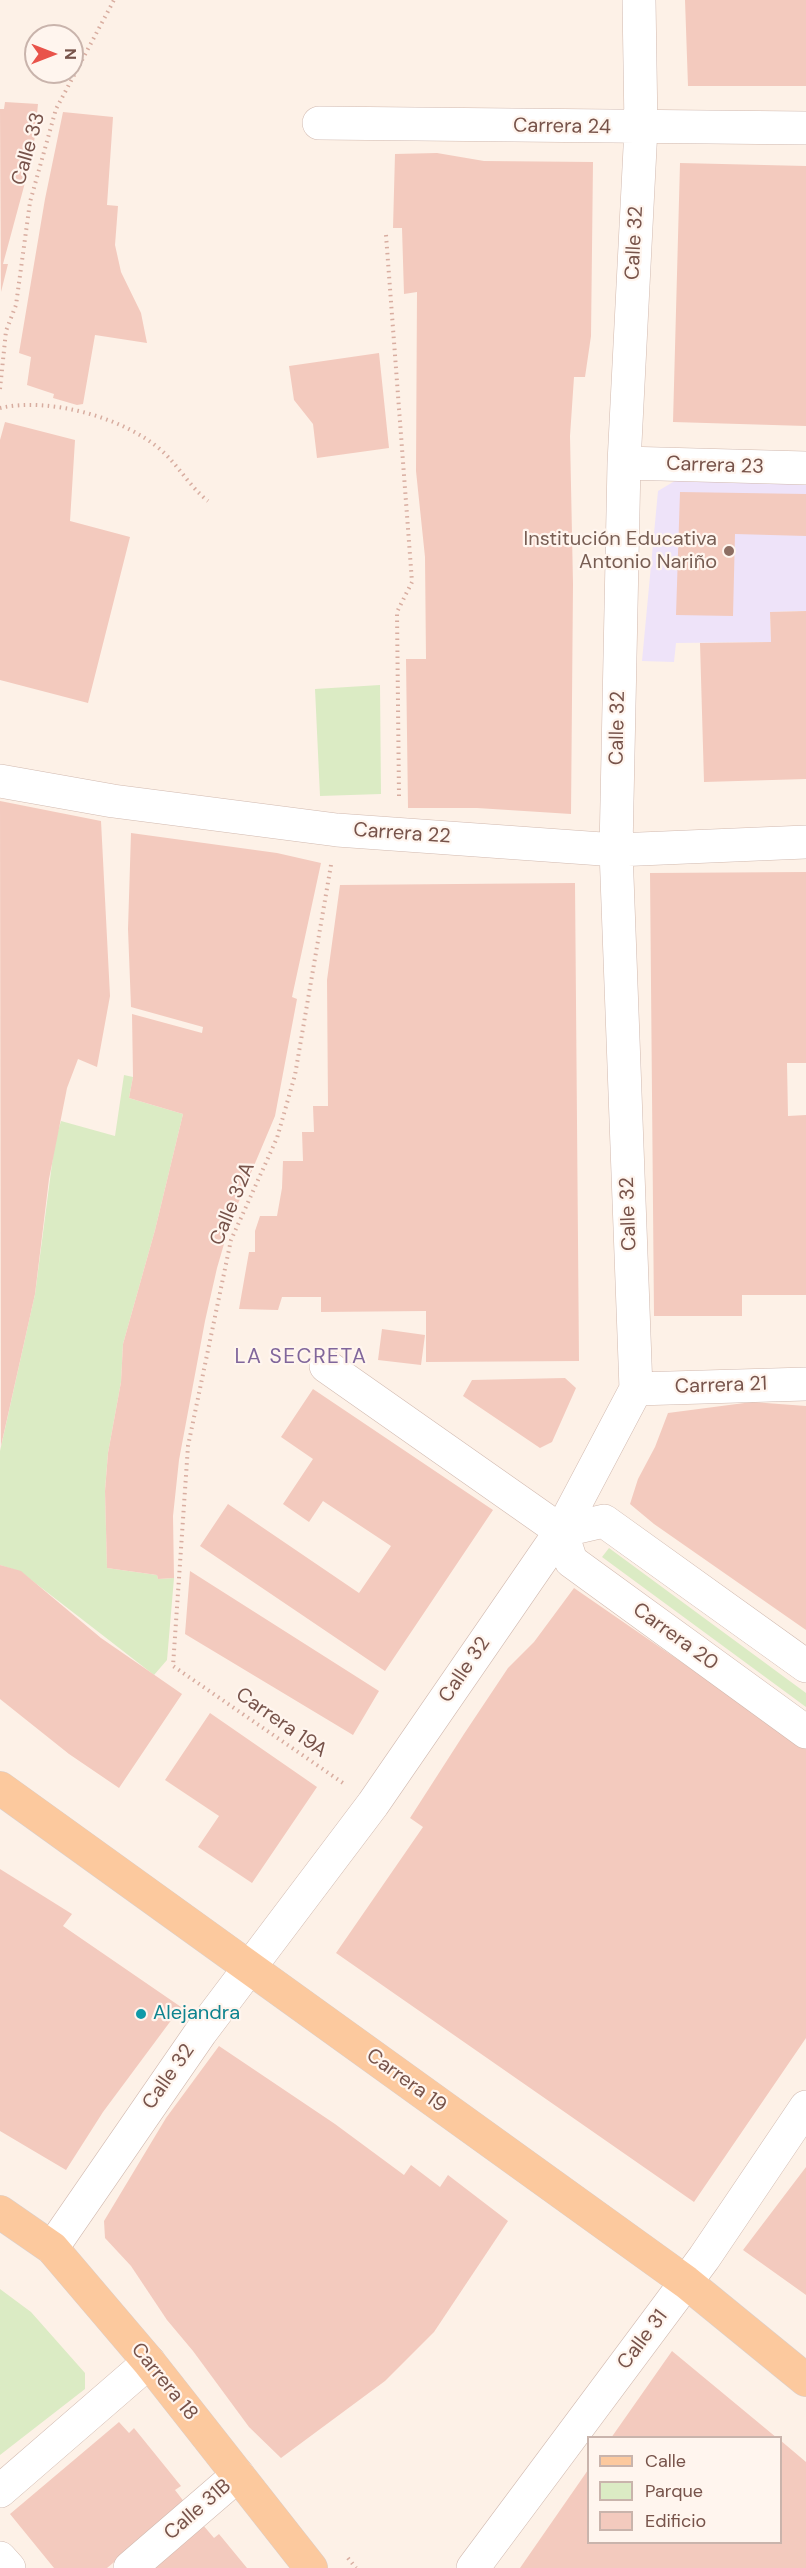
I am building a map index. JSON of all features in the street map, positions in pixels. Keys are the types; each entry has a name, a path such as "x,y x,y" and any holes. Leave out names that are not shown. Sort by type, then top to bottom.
{"main road":[{"name":"Carrera 19","path":"0,1788 686,2282 806,2380"},
{"name":"Carrera 18","path":"0,2212 52,2247 149,2362 311,2568"}],"street":[{"name":"Calle 32","path":"52,2247 201,2032 373,1804 561,1531 636,1389 616,850 624,463 641,128 639,0"},
{"name":"Carrera 24","path":"319,123 806,128"},
{"name":"Carrera 23","path":"624,463 806,468"},
{"name":"Carrera 22","path":"0,782 113,801 337,830 616,850 806,842"},
{"path":"326,1366 561,1531 604,1521 806,1666"},
{"name":"Carrera 21","path":"636,1389 806,1384"},
{"name":"Carrera 20","path":"561,1531 571,1562 806,1732"},
{"name":"Calle 31","path":"473,2568 686,2282 806,2107"},
{"path":"0,2491 149,2362"},
{"name":"Calle 31B","path":"130,2568 238,2475"},
{"path":"0,2558 9,2568"}],"path":[{"name":"Calle 33","path":"0,389 6,331 16,305 30,202 56,109 114,0"},
{"path":"386,235 411,582 398,612 399,834"},
{"path":"0,408 17,404 71,409 92,414 149,440 177,465 191,488 208,501"},
{"name":"Calle 32A","path":"173,1666 188,1446 231,1240 277,1138 296,1075 337,830"},
{"name":"Carrera 19A","path":"173,1666 373,1804"}],"shaded area":[{"name":"Institución Educativa Antonio Nariño","path":"678,479 806,482 806,611 770,612 771,642 676,643 674,662 642,661 658,491"}],"green space":[{"path":"380,685 381,794 320,796 315,689"},
{"path":"124,1075 133,1077 129,1098 183,1114 155,1230 123,1344 121,1382 108,1453 105,1490 107,1568 157,1575 158,1579 174,1578 167,1660 154,1675 21,1572 0,1565 0,1451 35,1294 55,1141 61,1121 115,1136"},
{"path":"609,1548 806,1693 806,1707 602,1557"},
{"path":"0,2289 31,2312 85,2373 85,2389 0,2455"}],"building":[{"path":"685,0 806,0 806,86 688,86"},
{"path":"5,102 38,104 33,153 3,264 8,264 1,292 0,109 4,109"},
{"path":"63,112 113,117 107,205 118,206 115,245 121,272 141,313 147,343 95,335 83,404 77,405 53,398 54,394 27,385 31,357 19,353 45,199"},
{"path":"437,153 484,161 593,162 591,336 585,377 574,377 570,436 573,584 571,814 477,808 408,808 406,659 426,659 425,557 416,471 417,292 404,294 402,228 393,228 395,154"},
{"path":"680,163 806,166 806,426 673,422"},
{"path":"379,353 389,448 317,458 313,424 294,400 289,366"},
{"path":"5,422 75,440 70,521 130,537 88,703 0,680 0,440"},
{"path":"680,492 806,494 806,536 735,534 733,616 676,615"},
{"path":"806,611 806,779 704,782 700,643 771,642 770,612"},
{"path":"0,801 101,821 110,996 97,1067 78,1059 67,1088 49,1179 35,1294 1,1446"},
{"path":"131,833 277,853 321,863 292,997 297,999 275,1116 231,1220 205,1321 179,1460 173,1516 174,1578 158,1579 157,1575 107,1568 105,1491 108,1453 121,1382 123,1344 155,1230 183,1114 129,1098 133,1077 132,1014 202,1033 203,1027 131,1007 128,929"},
{"path":"806,872 806,1063 787,1063 788,1116 806,1115 806,1295 742,1295 742,1316 654,1316 650,873"},
{"path":"575,883 579,1361 426,1362 426,1311 321,1312 321,1297 282,1297 278,1310 239,1309 249,1252 255,1252 255,1231 260,1216 277,1216 282,1188 283,1161 303,1161 302,1132 314,1132 313,1106 328,1106 327,980 340,885"},
{"path":"382,1329 425,1335 421,1365 378,1360"},
{"path":"565,1378 576,1388 552,1442 540,1448 463,1396 472,1380"},
{"path":"313,1389 493,1510 385,1671 200,1546 228,1504 359,1593 391,1546 323,1501 309,1522 283,1504 313,1459 281,1437"},
{"path":"752,1402 806,1406 806,1630 654,1524 630,1504 638,1479 655,1447 668,1413"},
{"path":"0,1565 21,1571 101,1638 182,1694 119,1788 69,1754 0,1699"},
{"path":"190,1571 379,1691 353,1735 185,1634"},
{"path":"574,1588 806,1748 806,2038 694,2202 336,1953 423,1827 410,1818 464,1734 508,1668 534,1642"},
{"path":"210,1713 317,1787 252,1883 198,1847 219,1816 165,1780"},
{"path":"0,1869 72,1914 63,1926 181,2007 103,2112 66,2170 0,2131"},
{"path":"219,2046 335,2124 404,2175 411,2165 440,2187 448,2175 508,2221 434,2332 385,2381 281,2458 249,2427 167,2320 131,2266 105,2238 104,2221 166,2118"},
{"path":"806,2167 806,2295 743,2250"},
{"path":"672,2351 775,2436 612,2436"},
{"path":"119,2422 129,2433 134,2428 181,2486 175,2490 185,2503 107,2568 54,2568 10,2514"},
{"path":"782,2442 806,2462 806,2568 520,2568 587,2471 587,2544 782,2544"},
{"path":"203,2525 214,2538 219,2534 247,2568 152,2568"}],"place":[{"name":"Institución Educativa Antonio Nariño","path":"729,551"},
{"name":"Alejandra","path":"141,2014"}],"district":[{"name":"LA SECRETA","path":"301,1357"}]}
